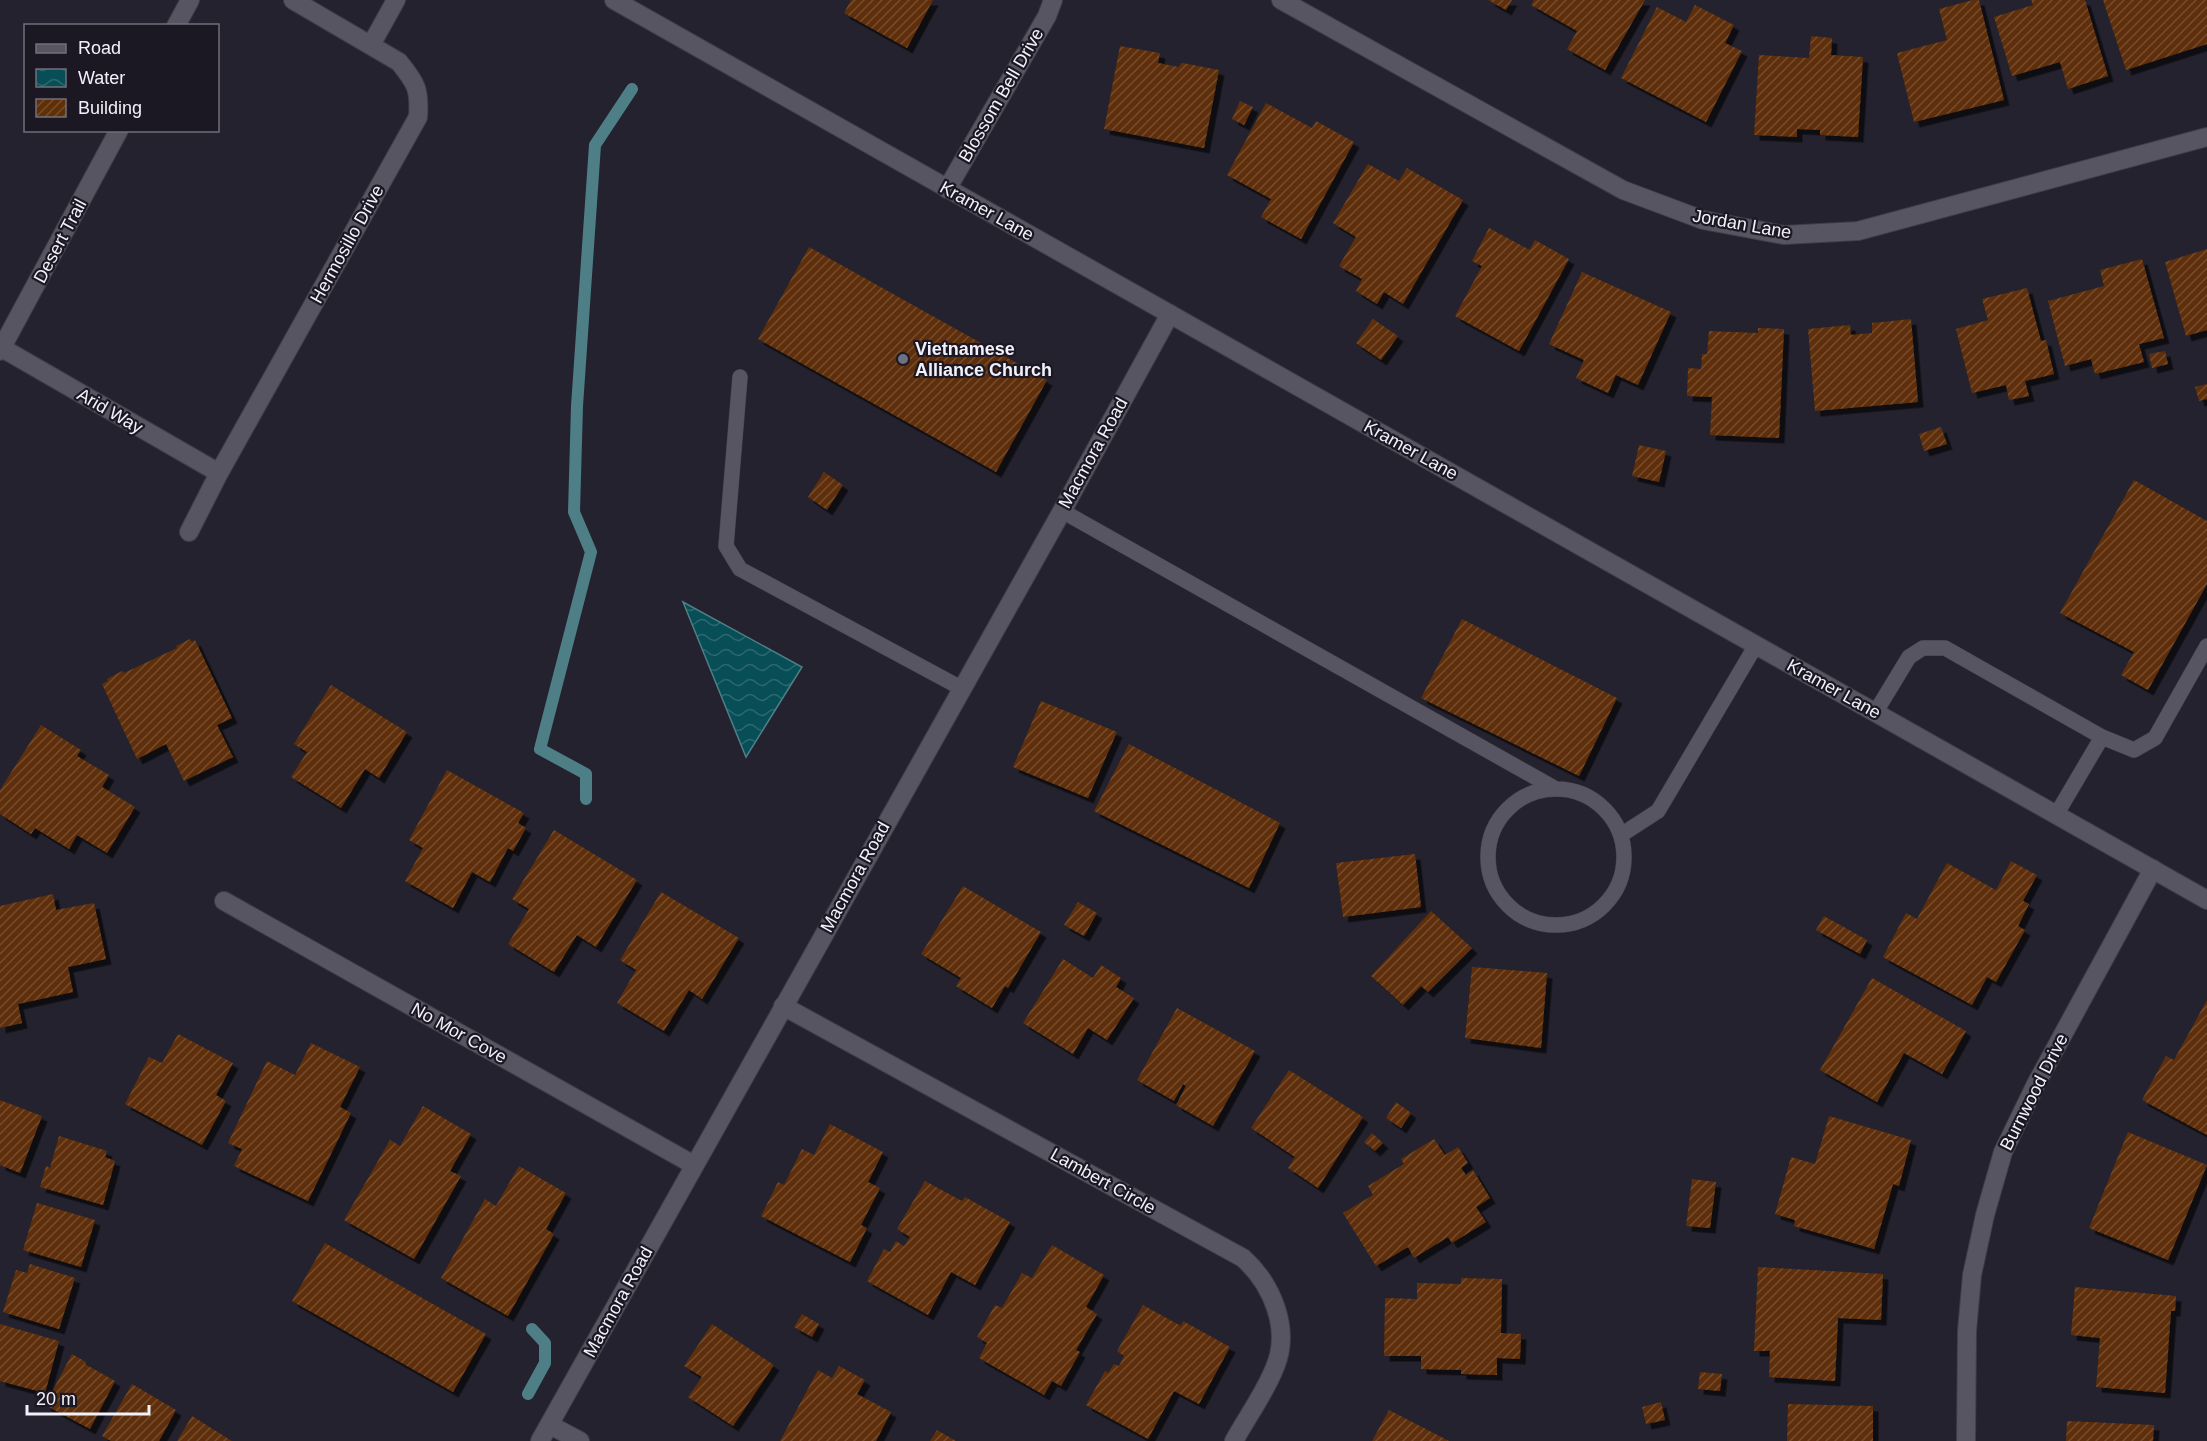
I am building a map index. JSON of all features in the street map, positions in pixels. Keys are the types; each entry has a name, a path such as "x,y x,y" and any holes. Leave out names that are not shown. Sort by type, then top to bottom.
{"street":[{"path":"177,24 190,0"},
{"name":"Hermosillo Drive","path":"189,532 219,473 418,117 420,97 411,76 399,62 293,0"},
{"path":"371,45 396,0"},
{"name":"Kramer Lane","path":"614,0 2207,900"},
{"name":"Blossom Bell Drive","path":"947,189 1047,16 1053,0"},
{"name":"Jordan Lane","path":"1281,0 1623,190 1703,220 1784,235 1858,231 2207,137"},
{"name":"Desert Trail","path":"1,350 118,132"},
{"name":"Macmora Road","path":"540,1441 1062,511 1170,314"},
{"name":"Arid Way","path":"1,350 219,473"},
{"name":"Burnwood Drive","path":"1966,1441 1967,1330 1972,1275 1985,1215 2003,1152 2036,1084 2153,869"},
{"name":"No Mor Cove","path":"224,901 694,1165"},
{"name":"Lambert Circle","path":"783,1006 1243,1257 1254,1268 1274,1301 1279,1327 1280,1351 1275,1368 1234,1441"},
{"path":"550,1425 580,1441"}],"lane":[{"path":"740,377 726,546 740,569 961,688"},
{"path":"1062,511 1556,789"},
{"path":"1621,835 1658,811 1756,645"},
{"path":"1875,713 1909,657 1923,648 1945,648 2102,737 2134,750 2155,738 2207,646"},
{"path":"2056,815 2102,737"},
{"path":"1556,789 1573,791 1589,797 1603,807 1614,820 1621,835 1625,858 1621,880 1610,901 1593,915 1571,924 1548,926 1526,919 1507,906 1494,887 1487,865 1489,842 1498,821 1513,804 1533,792 1556,789"}],"water":[{"path":"683,602 802,667 746,757"}],"building":[{"path":"851,0 933,0 907,48 844,13"},
{"path":"1488,0 1512,0 1506,10"},
{"path":"1534,0 1645,0 1605,70 1567,49 1577,31 1531,5"},
{"path":"1979,0 2004,100 1914,122 1897,53 1947,40 1939,9"},
{"path":"2031,0 2085,0 2108,76 2068,89 2060,62 2012,76 1994,17 2033,5"},
{"path":"2103,0 2207,0 2207,44 2126,70"},
{"path":"1695,5 1734,25 1725,43 1742,51 1706,122 1621,78 1657,7 1686,22"},
{"path":"1811,36 1832,38 1831,55 1863,57 1858,137 1820,135 1820,130 1797,129 1797,137 1754,135 1759,55 1809,58"},
{"path":"1120,46 1160,53 1158,63 1179,67 1183,63 1219,70 1204,148 1104,129"},
{"path":"1240,101 1253,107 1244,125 1232,119"},
{"path":"1266,103 1312,128 1316,121 1354,142 1301,239 1261,217 1271,199 1227,175"},
{"path":"1368,164 1399,181 1407,168 1463,200 1403,304 1384,292 1377,304 1356,291 1362,279 1339,266 1356,237 1333,223"},
{"path":"1489,228 1528,249 1535,240 1569,259 1519,351 1455,316 1482,266 1472,261"},
{"name":"Vietnamese Alliance Church","path":"809,247 1047,380 996,472 758,339"},
{"path":"2207,249 2207,330 2186,336 2165,262"},
{"path":"2142,259 2164,338 2139,344 2144,362 2095,374 2091,359 2065,366 2048,301 2104,286 2100,270"},
{"path":"1582,272 1671,312 1638,385 1616,375 1608,393 1576,378 1584,360 1549,344"},
{"path":"2027,288 2041,341 2046,340 2054,374 2025,381 2029,396 2009,400 2006,385 1972,393 1956,329 1988,320 1982,299"},
{"path":"1373,319 1398,336 1381,360 1356,343"},
{"path":"1911,319 1918,402 1815,411 1808,329 1850,325 1851,335 1872,333 1872,323"},
{"path":"1758,328 1784,329 1779,438 1710,435 1712,397 1687,396 1688,368 1701,369 1702,354 1707,354 1709,331 1758,333"},
{"path":"2165,351 2168,364 2152,368 2149,354"},
{"path":"2207,384 2207,399 2199,401 2195,387"},
{"path":"1941,427 1947,444 1924,451 1919,434"},
{"path":"1639,445 1666,451 1659,482 1632,476"},
{"path":"824,472 843,485 827,510 808,497"},
{"path":"2134,480 2207,521 2207,584 2148,690 2121,675 2134,652 2060,613"},
{"path":"1462,619 1617,698 1579,776 1421,698"},
{"path":"190,639 192,642 195,640 232,718 217,725 233,757 184,781 166,744 137,759 102,684 122,671 124,673 177,648 176,646"},
{"path":"331,685 407,732 379,778 365,769 341,808 291,777 307,752 294,744"},
{"path":"1041,701 1117,732 1088,798 1013,767"},
{"path":"41,725 81,750 77,756 109,775 102,787 135,807 107,853 77,835 69,849 35,828 31,834 0,814 0,790"},
{"path":"1129,744 1280,823 1249,888 1094,811"},
{"path":"447,770 524,813 518,823 526,828 513,851 508,848 490,882 472,872 453,908 405,881 423,848 409,840"},
{"path":"554,830 637,880 596,947 577,935 554,972 508,944 529,909 512,899"},
{"path":"1415,854 1421,907 1343,917 1336,863"},
{"path":"2011,861 2037,875 2023,901 2029,904 2018,926 2025,930 1996,982 1987,977 1972,1005 1883,957 1906,913 1917,919 1947,863 1996,890"},
{"path":"963,886 1041,932 1008,988 1005,986 992,1008 956,986 961,978 921,954"},
{"path":"661,892 739,938 702,999 689,990 664,1031 617,1003 636,970 620,960"},
{"path":"53,894 56,910 94,903 106,959 68,967 73,992 18,1004 22,1023 0,1028 0,906"},
{"path":"1078,902 1097,913 1084,936 1064,925"},
{"path":"1431,911 1472,948 1428,992 1421,986 1403,1005 1371,976"},
{"path":"1824,916 1867,940 1860,954 1816,930"},
{"path":"1063,959 1093,978 1101,965 1121,978 1116,987 1134,998 1107,1040 1088,1028 1073,1054 1023,1023"},
{"path":"1472,967 1547,973 1541,1048 1465,1038"},
{"path":"1872,978 1966,1031 1942,1074 1904,1053 1877,1102 1820,1070"},
{"path":"2207,1000 2207,1135 2142,1100 2166,1056 2174,1060"},
{"path":"1177,1008 1255,1051 1213,1126 1176,1105 1186,1086 1183,1084 1174,1101 1137,1080"},
{"path":"178,1034 233,1063 216,1095 226,1101 202,1145 125,1104 149,1057 162,1063"},
{"path":"311,1043 360,1067 340,1107 351,1113 308,1201 234,1166 242,1149 228,1143 267,1061 295,1075"},
{"path":"1289,1070 1363,1117 1318,1188 1288,1168 1295,1157 1251,1128"},
{"path":"0,1100 42,1116 20,1173 0,1165"},
{"path":"1396,1102 1411,1113 1401,1128 1386,1118"},
{"path":"423,1106 471,1134 450,1171 461,1176 414,1259 344,1220 390,1140 400,1146"},
{"path":"1829,1116 1911,1140 1899,1186 1893,1184 1874,1249 1794,1226 1795,1220 1775,1214 1791,1157 1815,1164"},
{"path":"830,1124 883,1152 868,1182 880,1188 861,1225 867,1228 850,1262 761,1216 778,1182 784,1185 802,1149 814,1155"},
{"path":"2128,1132 2207,1165 2168,1260 2089,1228"},
{"path":"1372,1133 1383,1143 1375,1151 1364,1142"},
{"path":"59,1136 107,1151 105,1157 115,1161 103,1205 40,1187 46,1166 50,1168"},
{"path":"1434,1139 1445,1155 1458,1147 1468,1163 1461,1168 1466,1175 1473,1170 1490,1198 1476,1207 1486,1222 1452,1243 1448,1237 1414,1258 1408,1247 1376,1266 1343,1213 1373,1195 1368,1186 1404,1164 1401,1159"},
{"path":"519,1166 566,1193 546,1229 554,1234 508,1316 441,1278 485,1199 496,1206"},
{"path":"1692,1179 1716,1182 1710,1228 1686,1226"},
{"path":"925,1181 962,1201 965,1197 1010,1222 975,1285 951,1272 928,1315 867,1281 884,1249 890,1252 896,1241 904,1246 910,1237 897,1229"},
{"path":"37,1203 95,1220 81,1267 23,1250"},
{"path":"325,1243 486,1334 453,1392 292,1301"},
{"path":"1052,1245 1104,1275 1086,1307 1097,1314 1076,1350 1080,1352 1061,1386 1052,1381 1044,1395 979,1358 987,1343 977,1337 995,1305 1002,1308 1022,1273 1032,1278"},
{"path":"30,1264 75,1278 59,1329 3,1312 16,1270 27,1273"},
{"path":"1758,1267 1883,1274 1881,1320 1838,1318 1835,1381 1769,1377 1770,1351 1754,1351"},
{"path":"1461,1278 1502,1279 1501,1333 1521,1334 1520,1359 1497,1358 1497,1375 1461,1374 1461,1370 1421,1369 1421,1356 1384,1356 1385,1298 1417,1299 1417,1283 1461,1284"},
{"path":"2075,1287 2176,1296 2175,1311 2171,1311 2165,1393 2096,1387 2100,1338 2071,1335"},
{"path":"1143,1305 1181,1326 1183,1321 1230,1347 1199,1404 1174,1391 1148,1439 1086,1405 1105,1371 1108,1373 1114,1364 1119,1366 1124,1356 1117,1351"},
{"path":"802,1314 819,1324 812,1337 794,1327"},
{"path":"0,1324 59,1341 45,1393 0,1381"},
{"path":"712,1324 774,1365 733,1426 688,1397 702,1377 684,1366"},
{"path":"72,1354 115,1381 90,1429 45,1405"},
{"path":"839,1366 865,1380 857,1394 891,1412 876,1441 780,1441 818,1370 832,1378"},
{"path":"1700,1372 1722,1374 1720,1391 1698,1389"},
{"path":"132,1384 176,1410 159,1441 111,1441 102,1436"},
{"path":"1661,1402 1665,1420 1646,1424 1642,1407"},
{"path":"1788,1404 1873,1406 1873,1441 1787,1441"},
{"path":"1389,1410 1449,1441 1372,1441"},
{"path":"192,1416 232,1441 177,1441"},
{"path":"2067,1421 2154,1425 2153,1441 2066,1441"},
{"path":"937,1430 956,1441 930,1441"}],"waterway":[{"path":"586,799 586,774 540,749 591,552 574,512 577,406 595,145 632,89"},
{"path":"528,1394 545,1363 545,1343 532,1329"}],"place":[{"name":"Vietnamese Alliance Church","path":"903,359"}]}
